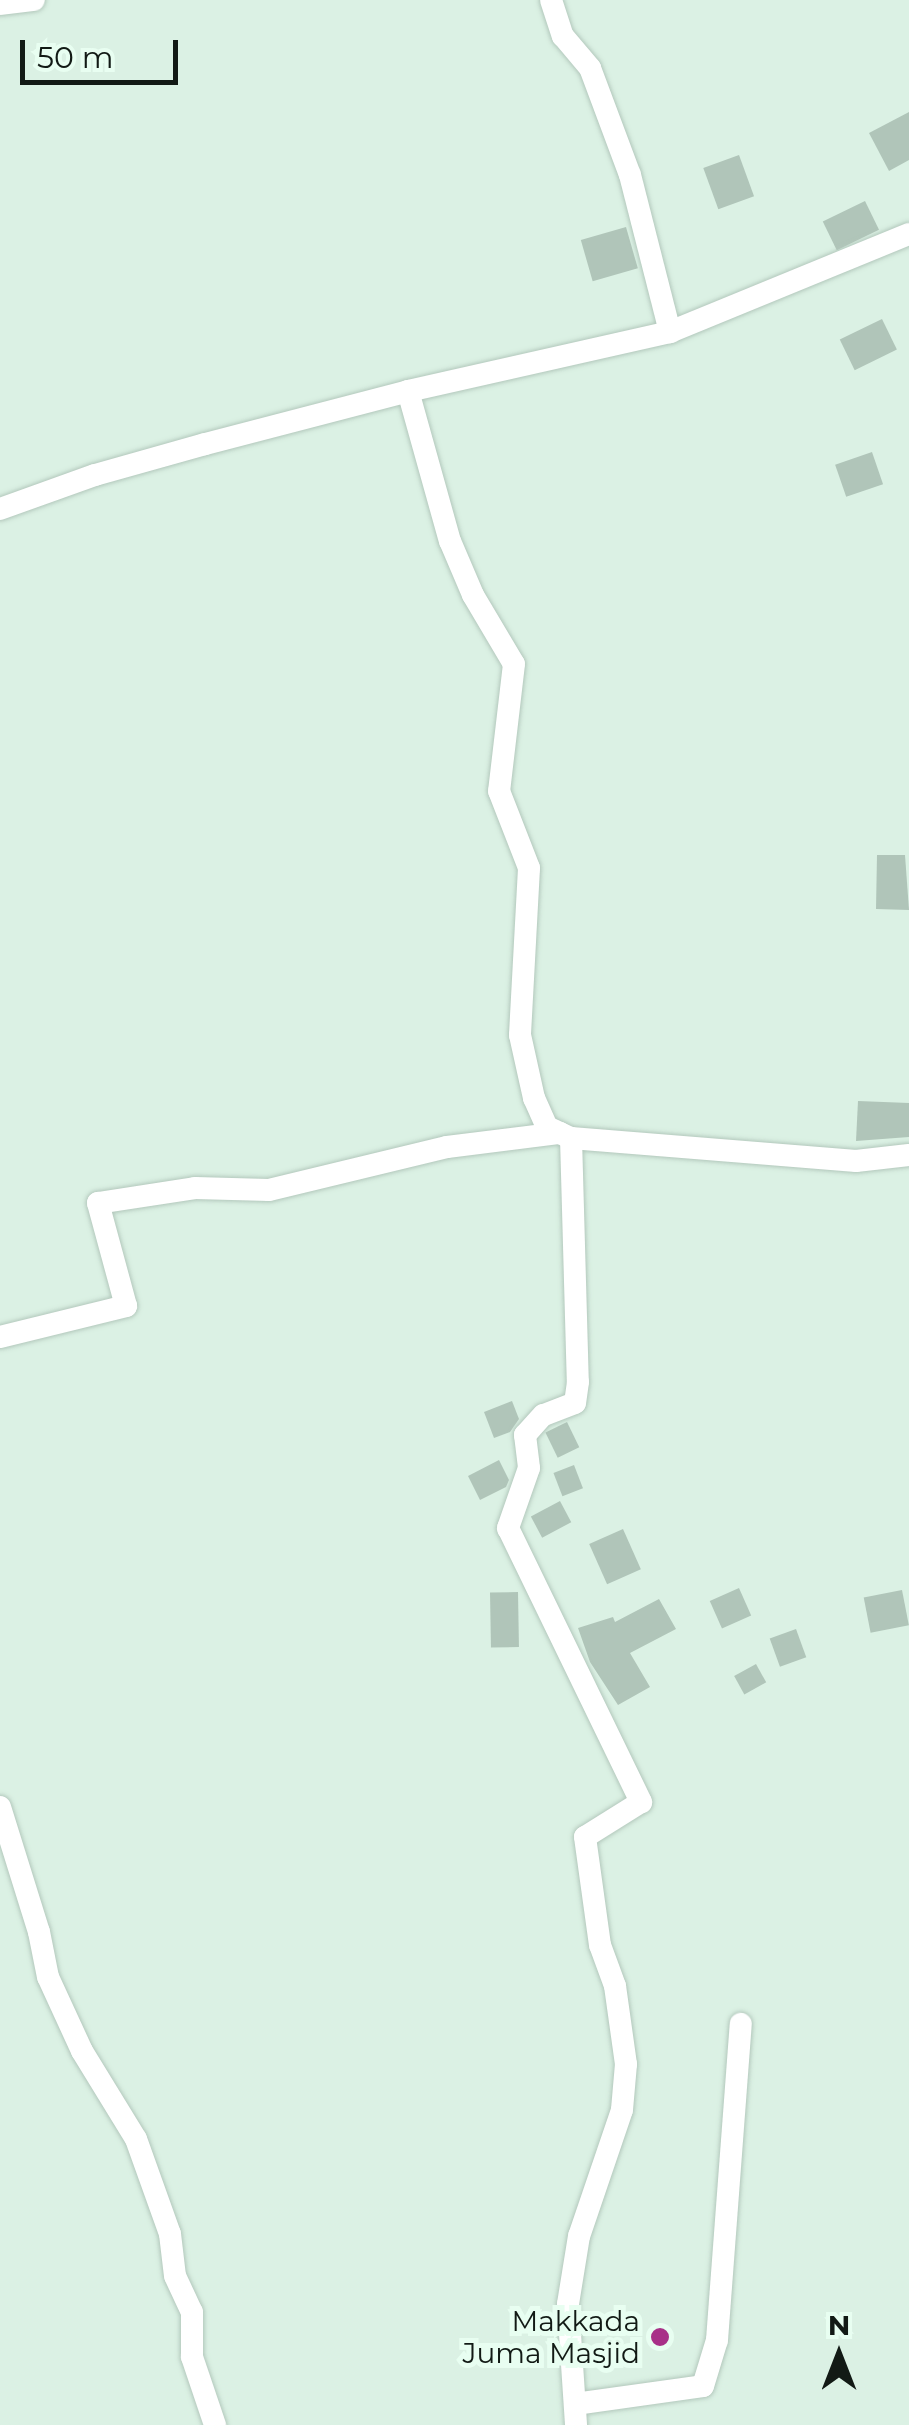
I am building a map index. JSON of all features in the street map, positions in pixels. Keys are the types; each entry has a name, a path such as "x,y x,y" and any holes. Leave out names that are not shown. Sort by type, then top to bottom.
{"street":[{"path":"0,4 34,0"},
{"path":"551,0 563,36 590,68 630,175 670,332"},
{"path":"0,509 95,475 408,391 670,332 909,234"},
{"path":"408,391 450,541 473,595 514,664 500,791 529,868 520,1035 534,1098 547,1128 565,1136"},
{"path":"565,1136 578,1382 575,1403 543,1414 525,1435 526,1484 508,1528 640,1802 585,1837 600,1945 615,1986 626,2064 622,2110 580,2236 568,2304 576,2415 704,2386 716,2340 741,2024"},
{"path":"0,1336 126,1306 98,1203 195,1188 269,1190 446,1147 565,1136 856,1161 909,1155"},
{"path":"2,1820 48,1977 82,2051 136,2139 170,2234 175,2276 192,2312 192,2356 214,2425"}],"building":[{"path":"909,112 909,160 889,171 869,133"},
{"path":"739,155 754,196 718,209 703,168"},
{"path":"865,201 879,230 837,250 823,222"},
{"path":"626,227 638,268 593,281 581,240"},
{"path":"882,319 897,350 855,370 840,340"},
{"path":"872,452 883,484 846,497 835,465"},
{"path":"877,855 905,855 909,910 876,909"},
{"path":"858,1101 909,1103 909,1137 856,1141"},
{"path":"512,1401 519,1419 510,1432 494,1438 484,1412"},
{"path":"567,1422 579,1447 558,1458 545,1433"},
{"path":"499,1460 509,1480 506,1487 480,1500 468,1476"},
{"path":"574,1465 583,1488 562,1496 553,1473"},
{"path":"560,1501 571,1522 542,1538 531,1516"},
{"path":"623,1529 641,1569 607,1584 589,1544"},
{"path":"739,1588 751,1615 722,1628 710,1601"},
{"path":"902,1590 909,1625 871,1633 864,1597"},
{"path":"490,1592 518,1592 519,1647 491,1647"},
{"path":"659,1599 676,1629 630,1653 650,1687 618,1705 590,1662 578,1628 613,1617 615,1622"},
{"path":"796,1629 806,1657 780,1667 770,1639"},
{"path":"756,1664 766,1682 744,1694 734,1676"}],"place":[{"name":"Makkada Juma Masjid","path":"660,2337"}]}
